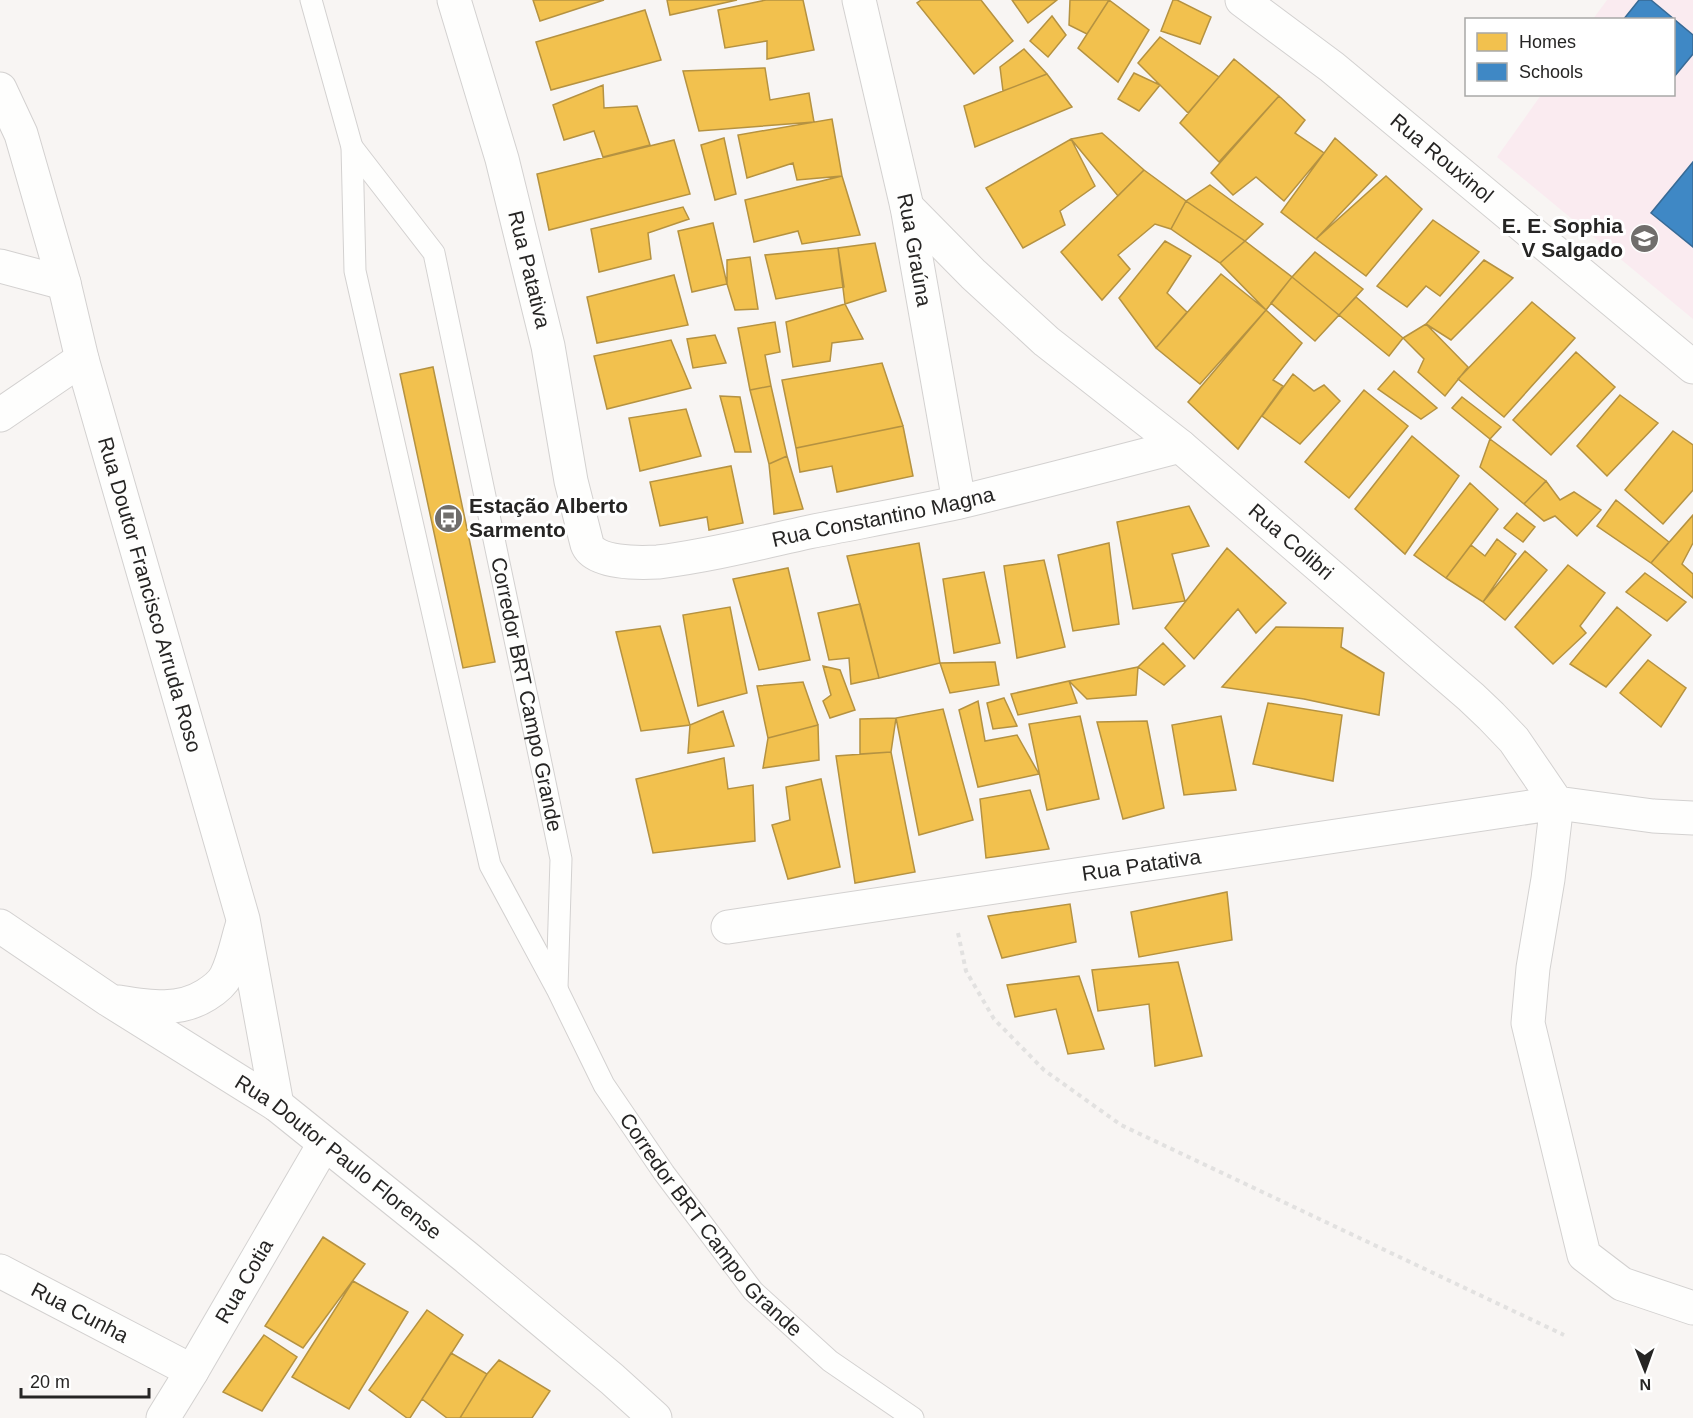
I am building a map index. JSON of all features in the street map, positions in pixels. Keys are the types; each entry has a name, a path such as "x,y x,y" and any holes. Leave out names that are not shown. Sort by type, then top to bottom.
{"street":[{"name":"Rua Patativa","path":"454,0 502,159 545,335 571,481 587,544"},
{"name":"Rua Graúna","path":"859,0 906,207 959,502"},
{"name":"Rua Rouxinol","path":"1242,0 1332,67 1693,367"},
{"name":"Rua Doutor Francisco Arruda Roso","path":"0,89 21,134 82,359 243,920 277,1105"},
{"name":"Rua Colibri","path":"906,207 973,274 1046,341 1180,446 1491,716 1514,740 1557,803"},
{"path":"0,266 63,283"},
{"path":"0,414 82,359"},
{"name":"Rua Constantino Magna","path":"587,544 593,553 606,558 633,562 657,562 959,502 1180,446"},
{"name":"Rua Patativa","path":"728,927 1557,803"},
{"path":"1693,818 1653,816 1557,803 1548,879 1533,968 1528,1023 1584,1255 1622,1284 1693,1308"},
{"path":"109,1000 150,1007 175,1007 195,1002 215,990 226,977 243,920"},
{"name":"Rua Doutor Paulo Florense","path":"0,926 109,1000 277,1105 466,1257 612,1379 655,1418"},
{"name":"Rua Cotia","path":"163,1418 324,1144"},
{"name":"Rua Cunha","path":"0,1271 192,1371"}],"lane":[{"name":"Corredor BRT Campo Grande","path":"311,0 352,147 355,271 490,865 557,989 604,1084 664,1173 753,1291 830,1361 913,1418"},
{"name":"Corredor BRT Campo Grande","path":"352,147 434,253 561,859 557,989"}],"path":[{"path":"950,894 966,971 994,1019 1044,1070 1121,1125 1564,1335"}],"shaded area":[{"name":"E. E. Sophia V Salgado","path":"1607,0 1693,0 1693,319 1497,157 1540,96 1675,96 1675,18 1594,18"}],"building: Homes":[{"path":"533,0 604,0 540,21"},
{"path":"667,0 737,0 670,15"},
{"path":"766,0 803,0 814,50 767,59 767,41 725,48 718,10"},
{"path":"921,0 981,0 1013,41 974,74 917,3"},
{"path":"1012,0 1057,0 1028,23"},
{"path":"1070,0 1109,0 1087,34 1069,25"},
{"path":"1109,0 1149,30 1118,82 1078,48"},
{"path":"1173,0 1211,17 1200,44 1161,31"},
{"path":"645,10 661,60 551,90 536,42"},
{"path":"1052,16 1066,35 1048,57 1030,41"},
{"path":"1160,37 1219,77 1188,113 1138,63"},
{"path":"1024,49 1047,74 1003,91 1000,67"},
{"path":"1234,59 1279,96 1219,162 1180,123"},
{"path":"765,68 770,100 809,93 814,122 699,131 683,71"},
{"path":"1134,73 1160,85 1139,111 1118,99"},
{"path":"1047,74 1072,107 975,147 964,106"},
{"path":"603,85 604,108 637,106 650,145 603,157 594,131 564,140 553,105"},
{"path":"1279,96 1305,120 1295,133 1324,153 1284,201 1256,177 1233,195 1211,173"},
{"path":"832,119 842,176 797,180 793,163 747,178 738,135"},
{"path":"1102,133 1144,170 1118,196 1071,139"},
{"path":"724,138 736,194 715,200 701,145"},
{"path":"1335,138 1377,175 1316,239 1281,212"},
{"path":"1071,139 1095,186 1060,211 1065,225 1023,248 986,188"},
{"path":"674,140 690,194 549,230 537,174"},
{"path":"1144,170 1186,201 1171,229 1155,224 1118,255 1130,269 1102,300 1061,252"},
{"path":"842,176 860,235 802,244 798,231 754,242 745,200"},
{"path":"1386,176 1422,209 1366,276 1316,239"},
{"path":"1210,185 1263,224 1245,241 1186,201"},
{"path":"1186,201 1245,241 1220,263 1171,229"},
{"path":"683,207 689,219 648,233 651,259 599,272 591,229"},
{"path":"1433,220 1479,252 1440,296 1426,286 1407,307 1377,286"},
{"path":"713,223 727,284 692,292 678,231"},
{"path":"1165,241 1191,256 1167,293 1187,312 1156,348 1119,298"},
{"path":"1245,241 1292,277 1266,310 1220,263"},
{"path":"875,243 886,291 845,304 838,248"},
{"path":"838,248 844,287 776,299 765,255"},
{"path":"1315,252 1363,289 1339,315 1292,277"},
{"path":"750,257 758,309 735,310 727,284 727,260"},
{"path":"1484,260 1513,278 1451,340 1426,324"},
{"path":"1221,274 1266,310 1200,384 1156,348"},
{"path":"674,275 688,325 597,343 587,297"},
{"path":"1292,277 1339,315 1315,341 1271,303"},
{"path":"1356,297 1403,338 1389,356 1339,315"},
{"path":"1532,302 1575,338 1504,417 1458,379"},
{"path":"845,304 863,339 832,343 830,361 793,367 786,322"},
{"path":"1266,310 1302,343 1273,380 1283,386 1238,449 1188,402"},
{"path":"775,322 780,352 765,355 771,386 750,390 738,328"},
{"path":"1426,324 1468,367 1445,396 1418,372 1424,359 1403,338"},
{"path":"715,335 726,363 693,368 687,339"},
{"path":"671,340 691,388 607,409 594,356"},
{"path":"1576,352 1615,387 1551,455 1513,420"},
{"path":"882,363 903,426 796,448 782,380"},
{"name":"Estação Alberto Sarmento","path":"433,367 495,662 463,668 400,374"},
{"path":"1394,371 1437,408 1421,419 1378,389"},
{"path":"1293,374 1314,391 1324,385 1340,401 1300,444 1262,416"},
{"path":"771,386 787,456 769,464 750,390"},
{"path":"1364,390 1408,426 1349,498 1305,462"},
{"path":"1620,395 1658,423 1607,476 1577,446"},
{"path":"720,396 740,397 751,452 735,452"},
{"path":"1462,397 1501,427 1490,439 1452,408"},
{"path":"686,409 701,456 640,471 629,418"},
{"path":"903,426 913,476 837,492 832,466 800,472 796,448"},
{"path":"1673,431 1693,445 1693,490 1663,524 1625,490"},
{"path":"1412,436 1459,476 1405,554 1355,509"},
{"path":"1490,439 1546,481 1524,504 1480,467"},
{"path":"787,456 803,509 774,514 769,464"},
{"path":"731,466 743,523 709,530 707,517 660,526 650,482"},
{"path":"1546,481 1560,500 1574,492 1601,510 1577,536 1555,516 1544,521 1524,504"},
{"path":"1470,483 1498,509 1446,578 1414,555"},
{"path":"1616,500 1669,542 1651,563 1597,526"},
{"path":"1189,506 1209,546 1172,554 1185,601 1133,609 1117,522"},
{"path":"1517,513 1535,527 1523,542 1504,528"},
{"path":"1693,515 1693,543 1682,564 1693,574 1693,598 1651,563"},
{"path":"1497,539 1516,554 1483,602 1446,578 1471,545 1485,556"},
{"path":"919,543 940,663 879,678 847,556"},
{"path":"1109,543 1119,624 1073,631 1058,555"},
{"path":"1227,548 1286,603 1256,633 1238,609 1194,659 1165,628"},
{"path":"1525,551 1547,570 1505,620 1483,602"},
{"path":"1044,560 1065,647 1017,658 1004,566"},
{"path":"1568,565 1605,593 1580,626 1586,633 1553,664 1515,627"},
{"path":"788,568 810,660 759,670 733,579"},
{"path":"984,572 1000,643 954,653 943,579"},
{"path":"1645,573 1686,602 1667,621 1626,592"},
{"path":"860,604 879,678 851,684 849,658 829,660 818,613"},
{"path":"730,607 747,693 698,706 683,615"},
{"path":"1617,607 1651,635 1606,687 1570,664"},
{"path":"660,626 690,725 641,731 616,632"},
{"path":"1276,627 1343,628 1341,647 1384,673 1379,715 1304,699 1222,687"},
{"path":"1163,643 1185,666 1164,685 1138,667"},
{"path":"1648,660 1686,688 1661,727 1620,693"},
{"path":"995,662 999,685 950,693 940,663"},
{"path":"823,666 840,670 855,710 830,718 823,701 831,695"},
{"path":"1138,667 1136,695 1087,699 1069,681"},
{"path":"1069,681 1077,703 1018,715 1011,694"},
{"path":"803,682 818,725 768,738 757,686"},
{"path":"1004,698 1017,726 993,729 987,703"},
{"path":"978,701 985,741 1017,735 1039,774 978,787 959,710"},
{"path":"1268,703 1342,715 1333,781 1253,764"},
{"path":"943,709 973,820 919,835 896,718"},
{"path":"723,711 734,746 688,753 690,725"},
{"path":"1080,716 1099,799 1047,810 1029,724"},
{"path":"1221,716 1236,790 1184,795 1172,725"},
{"path":"896,718 891,752 860,754 860,719"},
{"path":"1147,721 1164,808 1123,819 1097,722"},
{"path":"818,725 819,760 763,768 768,738"},
{"path":"891,752 915,872 855,883 836,756"},
{"path":"724,758 728,789 753,785 755,841 653,853 636,779"},
{"path":"821,779 840,867 788,879 772,825 790,820 786,787"},
{"path":"1030,790 1049,849 986,858 980,799"},
{"path":"1227,892 1232,940 1139,957 1131,912"},
{"path":"1070,904 1076,942 1002,958 988,916"},
{"path":"1178,962 1202,1056 1155,1066 1149,1004 1098,1011 1092,970"},
{"path":"1079,976 1104,1049 1068,1054 1056,1009 1015,1017 1007,985"},
{"path":"323,1237 365,1264 303,1348 265,1326"},
{"path":"353,1281 408,1312 349,1409 292,1377"},
{"path":"427,1310 463,1335 410,1418 407,1418 369,1390"},
{"path":"264,1335 297,1357 262,1411 223,1392"},
{"path":"451,1353 487,1374 460,1418 447,1418 422,1399"},
{"path":"499,1360 550,1391 532,1418 460,1418 487,1374"}],"building: Schools":[{"path":"1639,0 1651,0 1673,18 1625,18"},
{"path":"1675,20 1693,35 1693,54 1675,76"},
{"path":"1693,162 1693,247 1651,213"}],"place":[{"name":"E. E. Sophia V Salgado","path":"1644,238"},
{"name":"Estação Alberto Sarmento","path":"448,518"}]}
